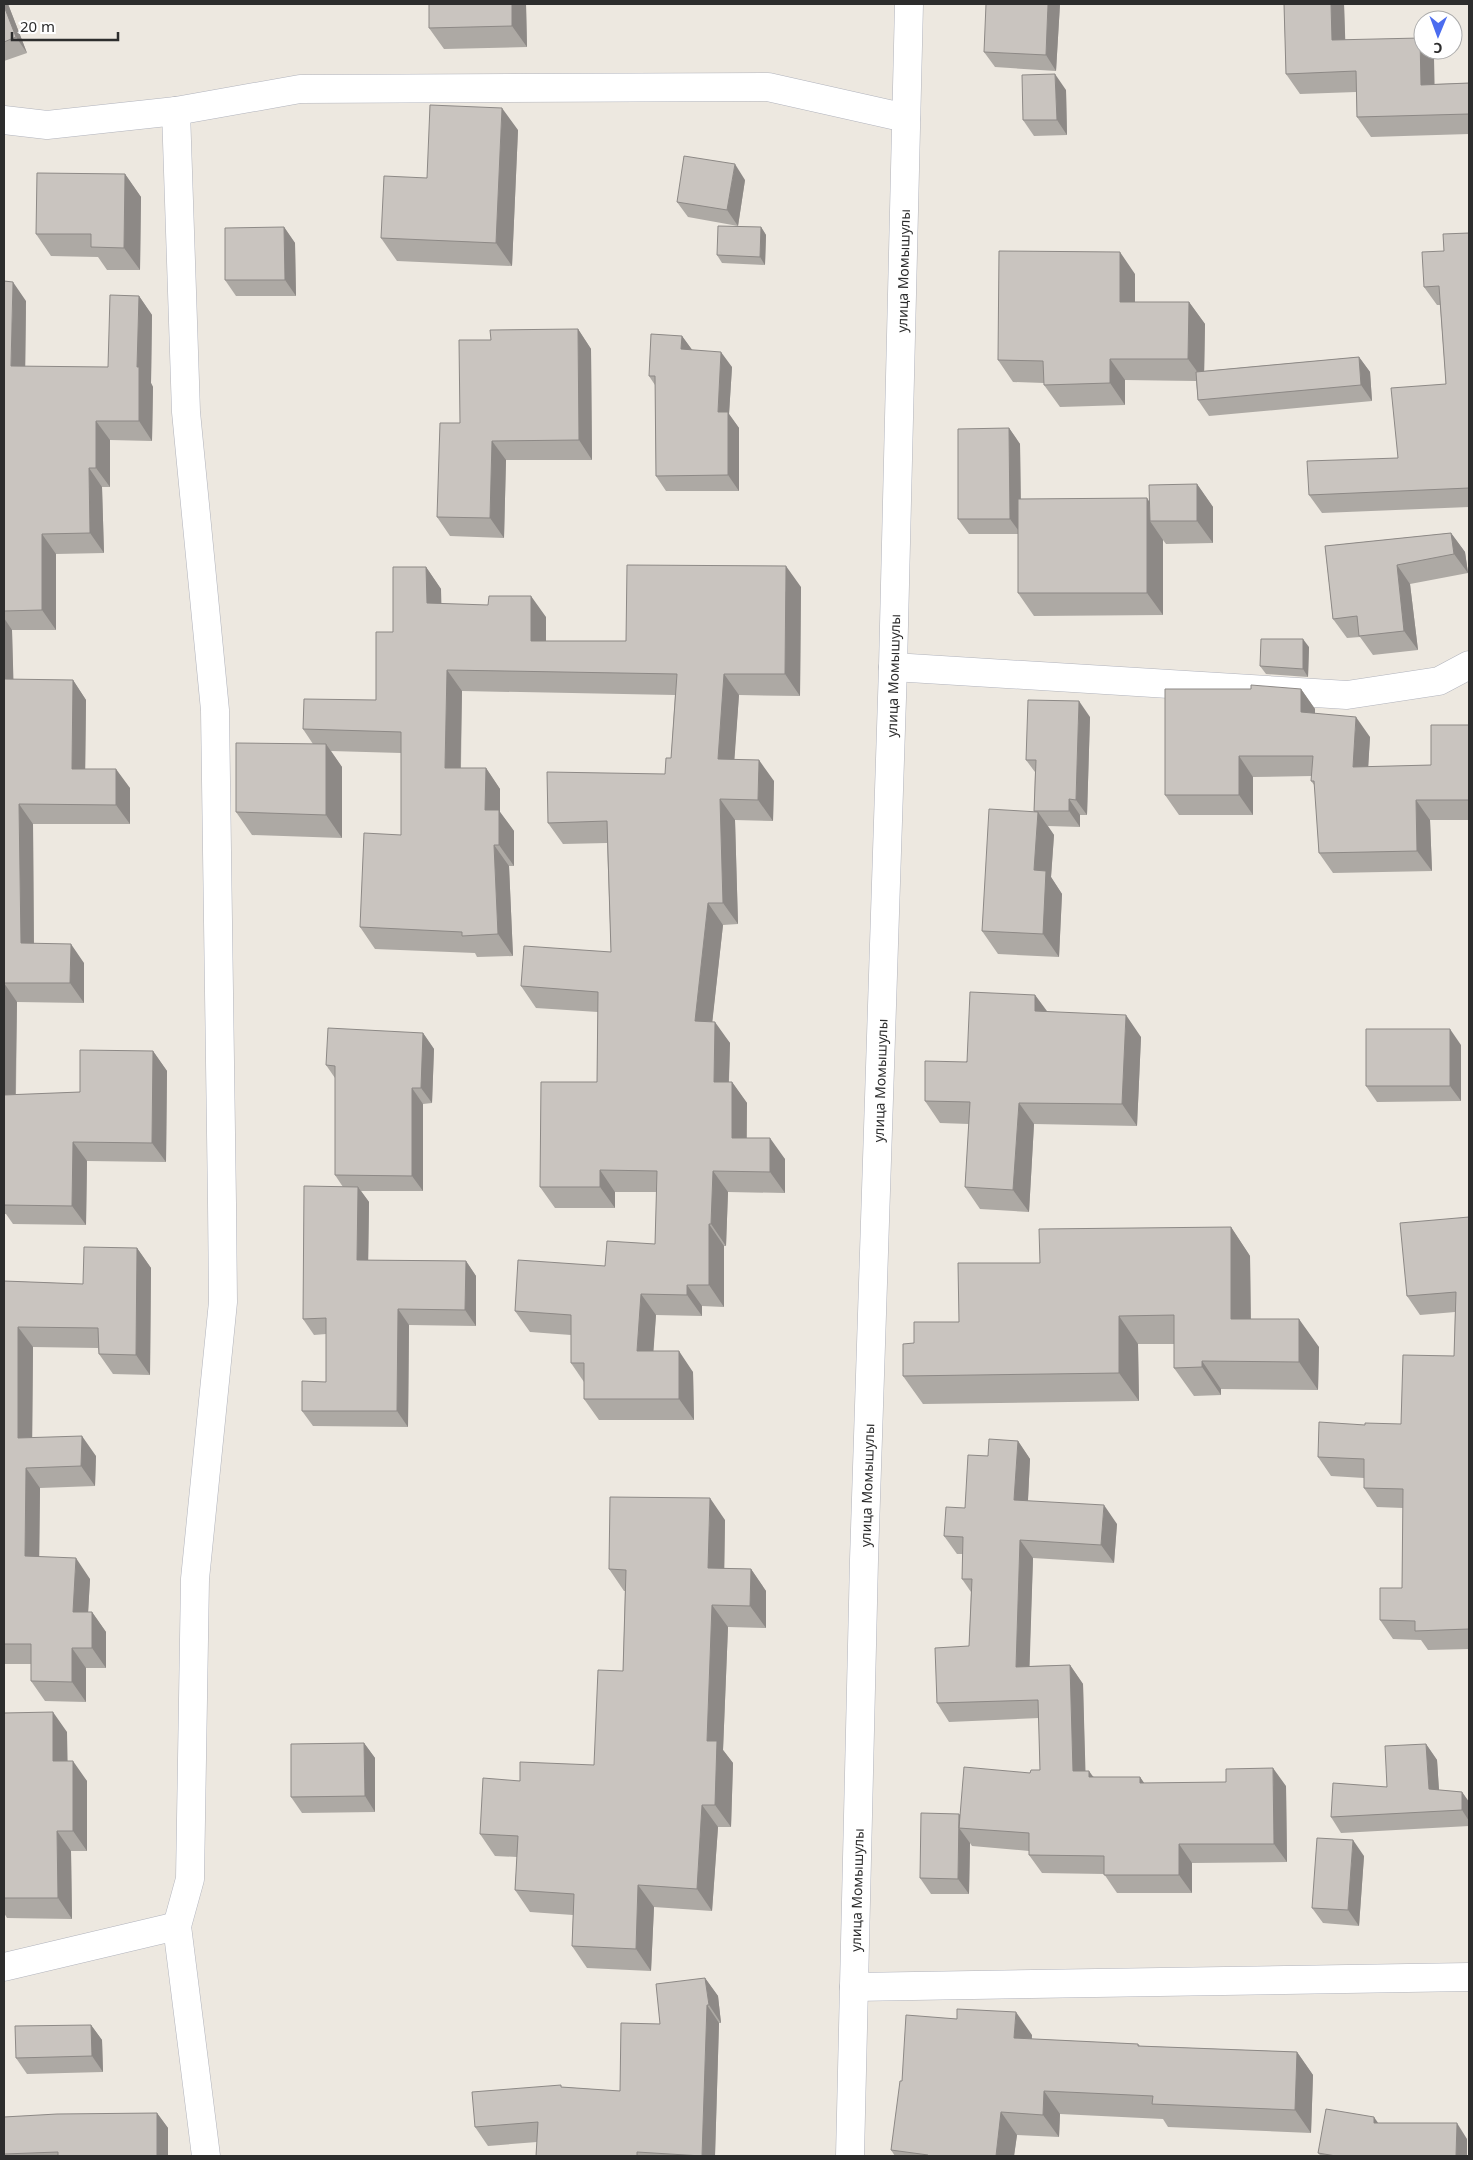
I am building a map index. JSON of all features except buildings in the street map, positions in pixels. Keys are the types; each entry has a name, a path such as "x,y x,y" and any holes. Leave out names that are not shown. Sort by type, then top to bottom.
{"street":[{"name":"улица Момышулы","path":"850,2156 865,1550 893,667 909,4"},
{"path":"4,120 47,125 176,111 300,89 768,87 906,118"},
{"path":"176,111 186,412 215,710 223,1292 195,1579 190,1879 177,1926 206,2156"},
{"path":"893,667 1347,695 1439,681 1469,665"},
{"path":"4,1967 177,1926"},
{"path":"854,1987 1469,1977"}]}
